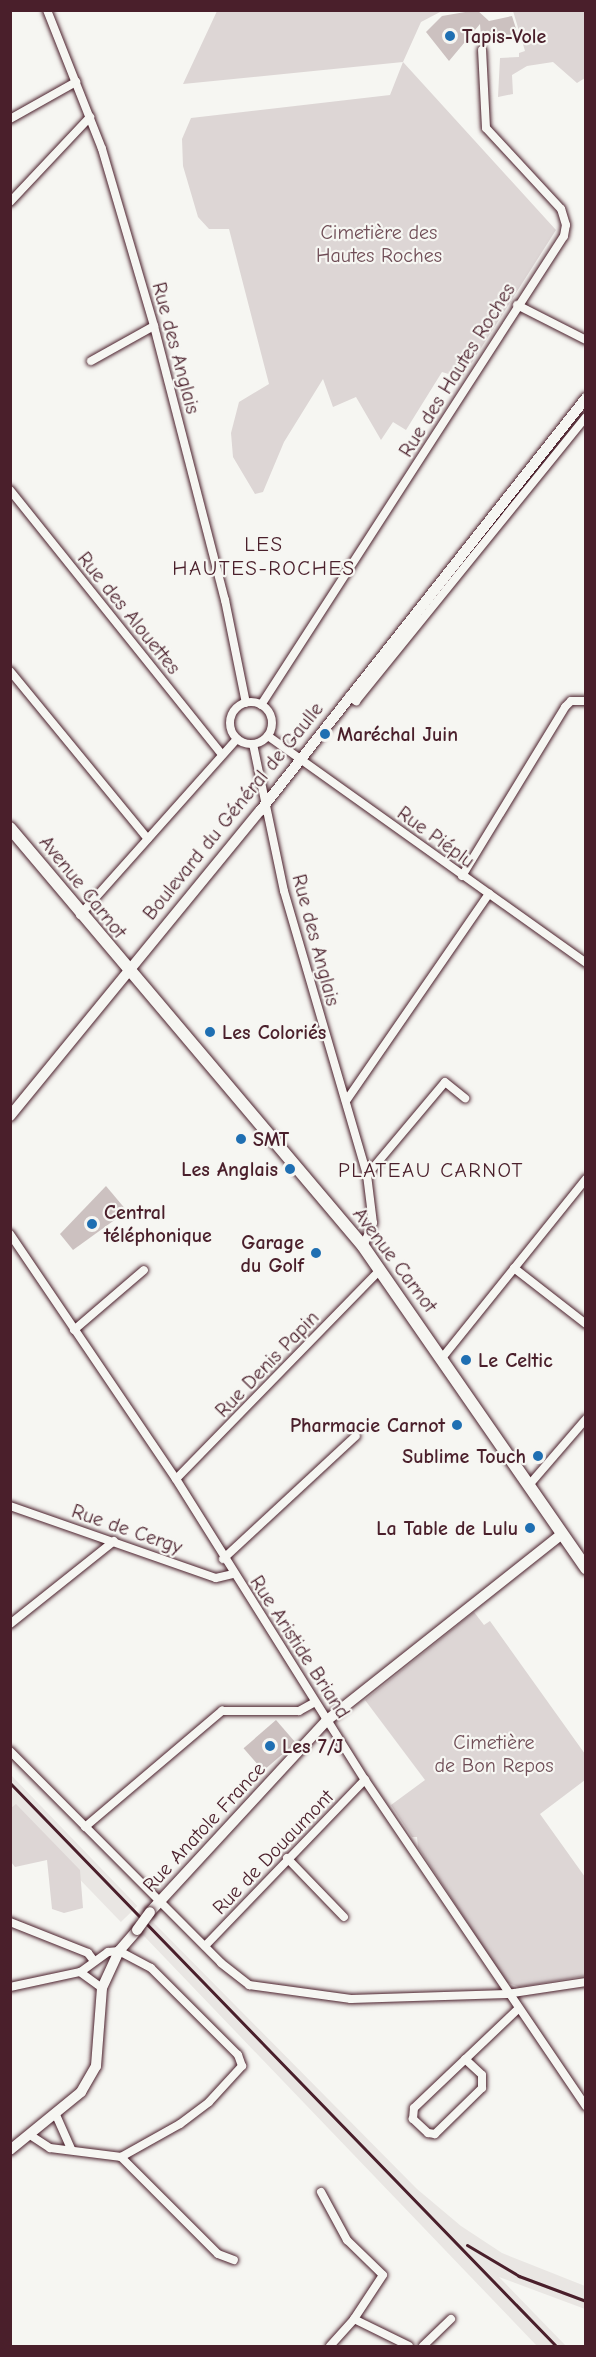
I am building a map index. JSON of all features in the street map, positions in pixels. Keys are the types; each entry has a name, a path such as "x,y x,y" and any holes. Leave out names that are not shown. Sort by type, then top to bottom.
{"main road":[{"name":"Avenue Carnot","path":"10,828 128,972 363,1246 585,1568"}],"street":[{"name":"Rue des Anglais","path":"47,10 90,117 154,326 225,600 246,703"},
{"name":"Rue des Hautes Roches","path":"261,705 517,305 564,236 567,225 561,209 486,128 482,50"},
{"path":"10,119 76,82"},
{"path":"10,202 90,117"},
{"path":"517,305 585,340"},
{"path":"91,361 154,326"},
{"name":"Boulevard du Général de Gaulle","path":"10,1116 266,803 585,398"},
{"name":"Boulevard du Général de Gaulle","path":"349,696 356,701 585,417"},
{"name":"Rue des Alouettes","path":"10,490 222,755"},
{"path":"10,671 148,839"},
{"path":"462,876 565,707 571,701 585,701"},
{"path":"246,703 261,705 272,719 268,736 253,744 237,739 229,721 235,709 246,703"},
{"name":"Rue Piéplu","path":"268,736 585,963"},
{"path":"80,915 237,739"},
{"name":"Rue des Anglais","path":"253,744 284,891 367,1175 373,1223 363,1246"},
{"path":"345,1101 489,894"},
{"path":"367,1175 445,1082 465,1098"},
{"path":"441,1358 584,1182"},
{"name":"Rue Aristide Briand","path":"10,1234 176,1479 223,1559 326,1721 517,2010 585,2106"},
{"path":"514,1268 585,1324"},
{"path":"74,1330 144,1270"},
{"name":"Rue Denis Papin","path":"176,1479 380,1270"},
{"path":"529,1485 585,1419"},
{"path":"223,1559 356,1436"},
{"name":"Rue de Cergy","path":"10,1506 216,1578 233,1574"},
{"name":"Rue Anatole France","path":"10,2150 56,2115 81,2092 96,2066 102,1988 119,1951 159,1899 326,1721 562,1534"},
{"path":"10,1624 114,1541"},
{"path":"85,1827 222,1711 299,1711 315,1702"},
{"path":"10,1751 205,1946 249,1985 351,1999 507,1994 585,1982"},
{"name":"Rue de Douaumont","path":"205,1946 287,1858 365,1780"},
{"path":"287,1858 344,1917"},
{"path":"10,1922 88,1953 94,1961"},
{"path":"10,1987 80,1972 94,1961 119,1951 165,1978 238,2055 242,2066 209,2102 180,2124 121,2157"},
{"path":"80,1972 102,1988"},
{"path":"465,2060 482,2075 482,2088 435,2134 428,2133 413,2119 414,2108 517,2010"},
{"path":"56,2115 70,2149"},
{"path":"30,2135 50,2148 121,2157 218,2254 234,2260"},
{"path":"321,2192 347,2240 383,2275 354,2319 330,2346"},
{"path":"354,2319 409,2346"},
{"path":"423,2346 452,2319"}],"shaded area":[{"path":"11,1775 137,1906 121,1922 10,1807"},
{"path":"153,1922 417,2189 461,2226 502,2253 585,2286 585,2309 499,2277 566,2346 537,2346 143,1935"}],"green space":[{"path":"217,11 442,11 421,22 403,62 183,84"},
{"path":"513,11 585,11 585,78 577,83 553,62 527,66 512,75 513,94 498,97 500,58 519,57 519,53 525,51"},
{"name":"Cimetière des Hautes Roches","path":"403,62 556,230 462,378 442,372 406,430 393,422 381,440 356,397 333,407 323,379 284,442 263,492 255,494 233,457 231,433 239,402 269,384 229,229 209,229 198,217 183,166 182,139 191,118 390,95"},
{"name":"Cimetière de Bon Repos","path":"474,1612 484,1625 490,1621 585,1754 585,1780 540,1814 585,1877 585,1976 519,1987 506,1982 418,1847 417,1837 412,1837 391,1805 425,1780 365,1700"},
{"path":"16,1804 80,1870 83,1908 64,1913 52,1909 47,1860 15,1867 11,1862 11,1808"}],"building":[{"name":"Tapis-Vole","path":"477,10 489,21 512,16 518,35 481,38 480,24 449,61 426,32 442,16"},
{"name":"Central téléphonique","path":"106,1186 127,1211 73,1250 60,1234"},
{"name":"Les 7/J","path":"276,1720 296,1743 263,1771 244,1748"}],"railway":[{"path":"10,1783 556,2346"},
{"path":"467,2245 519,2276 586,2301"}],"place":[{"name":"Tapis-Vole","path":"450,36"},
{"name":"Maréchal Juin","path":"325,734"},
{"name":"Les Coloriés","path":"210,1032"},
{"name":"SMT","path":"241,1139"},
{"name":"Les Anglais","path":"290,1169"},
{"name":"Central téléphonique","path":"92,1224"},
{"name":"Garage du Golf","path":"316,1253"},
{"name":"Le Celtic","path":"466,1360"},
{"name":"Pharmacie Carnot","path":"457,1425"},
{"name":"Sublime Touch","path":"538,1456"},
{"name":"La Table de Lulu","path":"530,1528"},
{"name":"Les 7/J","path":"270,1746"}],"district":[{"name":"LES HAUTES-ROCHES","path":"264,556"},
{"name":"PLATEAU CARNOT","path":"431,1170"}]}
